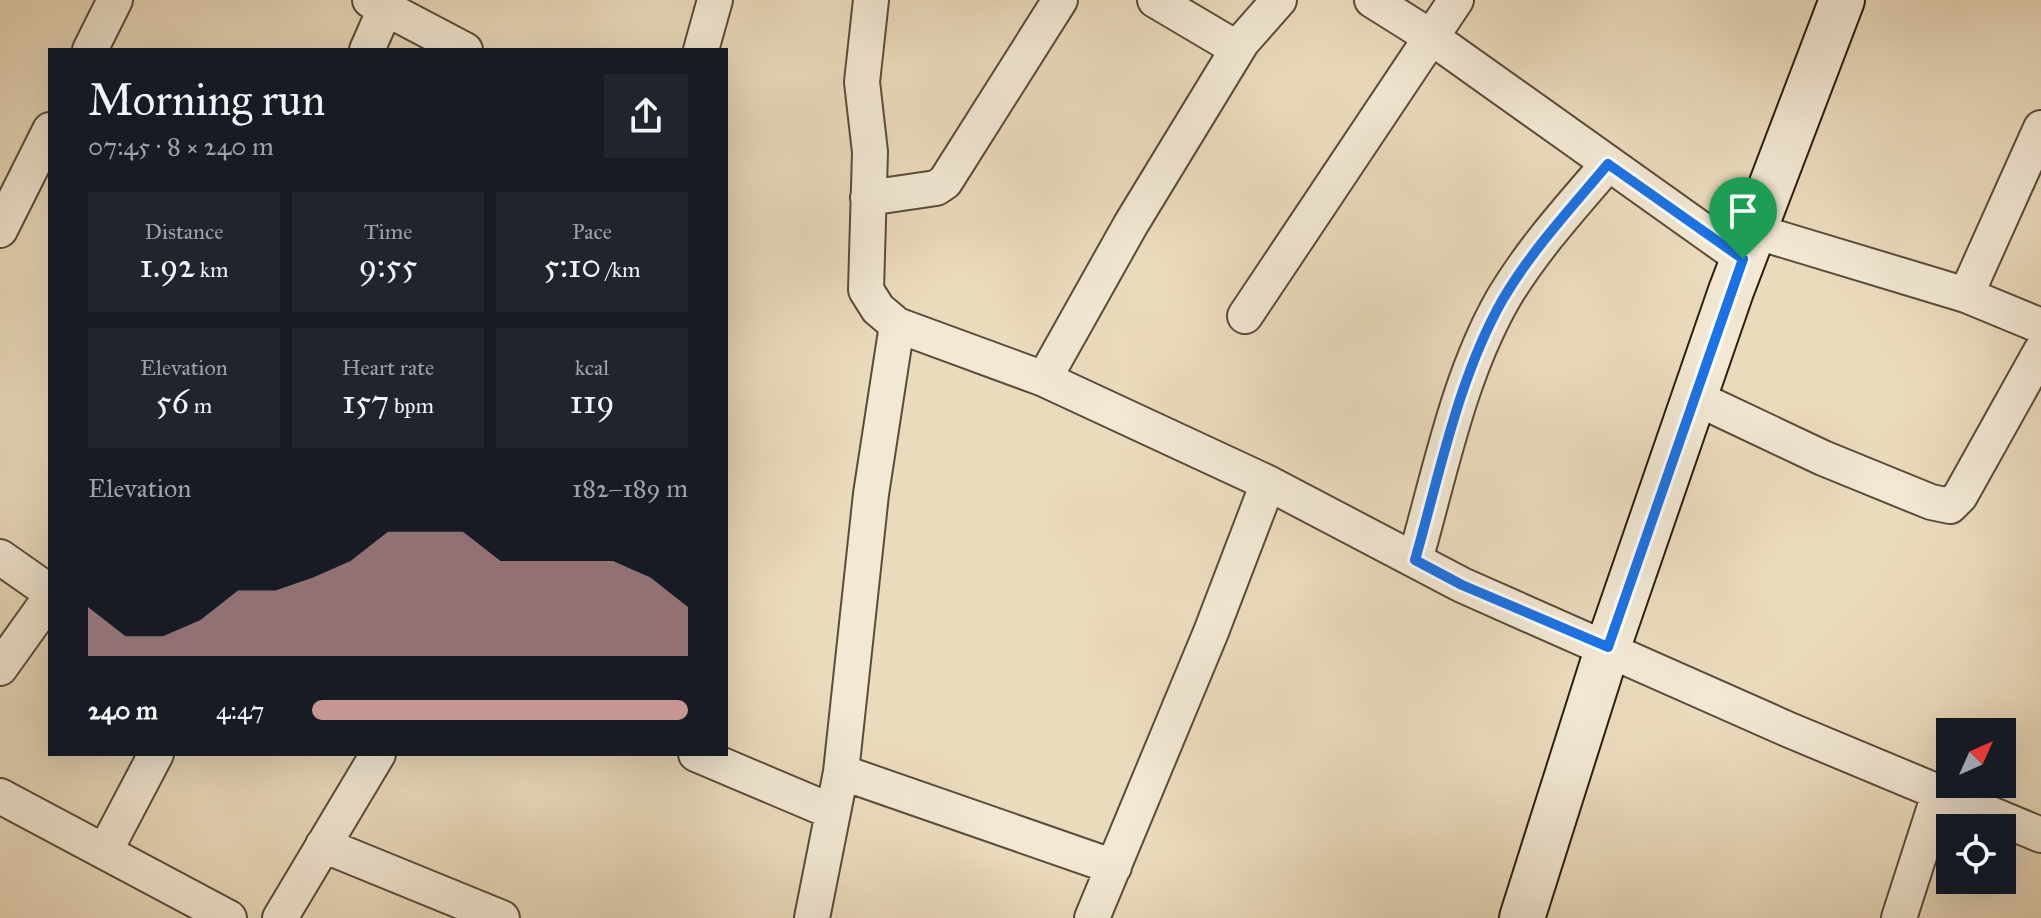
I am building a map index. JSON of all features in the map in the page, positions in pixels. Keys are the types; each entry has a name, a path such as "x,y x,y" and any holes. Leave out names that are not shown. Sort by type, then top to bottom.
{"street":[{"path":"91,48 115,0"},
{"path":"702,48 715,0"},
{"path":"871,0 862,82 870,152 866,290 878,309 897,325 1044,379 1268,483 1462,585 1608,647 1787,729 1936,789"},
{"path":"1155,0 1212,36 1231,45 1242,42"},
{"path":"1044,379 1131,224 1242,42 1279,0"},
{"path":"1372,0 1431,37 1608,164 1748,245 1966,295 2041,326"},
{"path":"1245,316 1456,0"},
{"path":"1522,918 1608,647 1694,397 1748,245 1842,0"},
{"path":"868,198 936,188 945,182 1057,1"},
{"path":"368,48 381,2 462,48"},
{"path":"1966,295 2041,128"},
{"path":"0,230 48,134"},
{"path":"1415,560 1471,366 1502,301 1533,253 1608,164"},
{"path":"812,918 841,772 871,494 897,325"},
{"path":"1694,397 1823,458 1931,502 1950,506 1960,496 2041,351"},
{"path":"1092,918 1268,483"},
{"path":"0,557 48,593"},
{"path":"0,668 48,598"},
{"path":"105,851 155,756"},
{"path":"280,918 377,756"},
{"path":"701,756 833,812"},
{"path":"841,772 1114,867"},
{"path":"0,796 229,918"},
{"path":"1899,918 1938,798"},
{"path":"1956,798 2041,835"},
{"path":"323,845 502,918"}],"route":[{"path":"1608,164 1743,259 1608,647 1462,585 1415,560 1471,366 1502,301 1533,253 1608,164"}]}
